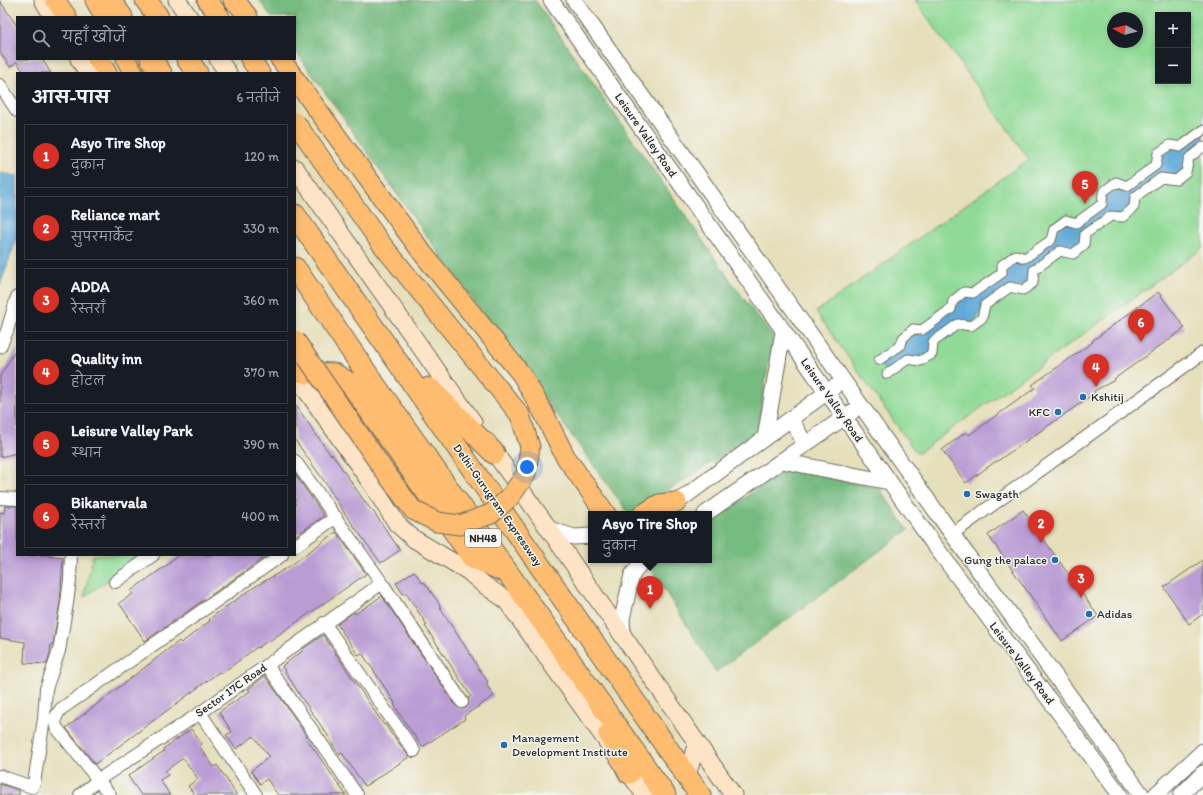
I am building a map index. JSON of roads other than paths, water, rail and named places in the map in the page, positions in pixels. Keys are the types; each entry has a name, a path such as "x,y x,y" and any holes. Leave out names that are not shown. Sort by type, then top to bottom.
{"highway":[{"path":"110,0 121,16"},
{"path":"146,0 157,16"},
{"path":"152,60 160,72"},
{"path":"188,60 196,72"},
{"name":"Delhi-Gurugram Expressway","path":"296,216 700,795"},
{"name":"NH48","path":"299,273 374,384 665,795"},
{"path":"390,350 494,453"},
{"path":"296,370 334,374 351,384 472,557 509,574"},
{"path":"577,670 629,773"}],"main road":[{"path":"43,0 52,16"},
{"path":"55,0 66,16"},
{"path":"94,0 103,16"},
{"path":"177,0 188,16"},
{"path":"208,0 219,16"},
{"path":"80,60 87,72"},
{"path":"98,60 106,72"},
{"path":"126,60 132,72"},
{"path":"219,60 227,72"},
{"path":"251,60 259,72"},
{"path":"281,60 290,72"},
{"path":"296,80 424,254 522,375 544,412 565,456 604,511"},
{"path":"296,123 380,242 499,387 520,415 530,447 526,474 510,497 491,514 460,525 437,522 412,510 296,341"},
{"path":"296,169 494,453 549,529 733,795"},
{"path":"296,375 371,483 397,524 414,539 468,571 483,584 506,600 645,795"},
{"path":"648,511 659,504 677,502"},
{"path":"687,775 697,743"}],"street":[{"name":"Leisure Valley Road","path":"551,0 889,482 1120,795"},
{"name":"Leisure Valley Road","path":"574,0 952,534 1142,795"},
{"path":"0,85 16,109"},
{"path":"880,360 901,345 902,338 914,329 922,330 951,309 953,301 964,292 973,293 1002,273 1002,266 1016,255 1025,258 1051,240 1054,229 1066,220 1076,223 1102,204 1103,192 1116,182 1127,186 1156,165 1158,153 1170,145 1180,147 1203,130"},
{"path":"887,374 908,359 920,361 932,354 933,342 958,324 971,326 982,318 985,305 1010,287 1023,290 1033,283 1034,270 1060,252 1072,254 1084,245 1085,234 1111,216 1123,218 1134,207 1135,197 1161,178 1176,180 1186,172 1189,158 1203,147"},
{"path":"0,347 16,300"},
{"path":"765,438 783,332"},
{"path":"952,534 1203,353"},
{"path":"664,511 844,381"},
{"path":"709,511 862,406"},
{"path":"790,419 805,444"},
{"path":"782,461 889,482"},
{"path":"296,462 382,583 462,702"},
{"path":"0,498 16,499"},
{"path":"296,545 336,517"},
{"path":"549,529 574,537 588,536"},
{"path":"0,776 32,787 33,786 44,719 46,689 59,651 63,627 70,580 71,556"},
{"path":"115,582 152,556"},
{"path":"110,795 56,727 56,715 61,709 279,556"},
{"path":"622,635 622,619 632,575 641,563"},
{"name":"Sector 17C Road","path":"80,795 98,780 200,713 382,583"},
{"path":"324,623 414,751"},
{"path":"267,664 357,795"},
{"path":"200,713 256,795"},
{"path":"1155,795 1203,751"},
{"path":"1181,795 1203,773"},
{"path":"1109,780 1109,795"}],"water":[{"path":"1203,130 1203,147 1176,180 1161,178 1135,197 1123,217 1111,216 1085,234 1073,254 1060,252 1034,270 1033,283 1010,287 985,305 971,326 958,324 933,342 932,354 908,359 887,373 879,362 903,338 922,330 953,301 973,293 1016,255 1025,258 1066,220 1076,223 1102,204 1103,192 1116,182 1127,185 1156,165 1158,153 1180,147"},
{"path":"0,173 16,176 16,240 0,285"}],"place":[{"name":"Leisure Valley Park","path":"1085,204"},
{"name":"Bikanervala","path":"1141,342"},
{"name":"Quality inn","path":"1096,387"},
{"name":"Kshitij","path":"1083,397"},
{"name":"KFC","path":"1058,412"},
{"name":"Swagath","path":"967,494"},
{"name":"Reliance mart","path":"1041,543"},
{"name":"Gung the palace","path":"1055,560"},
{"name":"ADDA","path":"1081,598"},
{"name":"Asyo Tire Shop","path":"650,609"},
{"name":"Adidas","path":"1089,614"},
{"name":"Management Development Institute","path":"504,745"}]}
